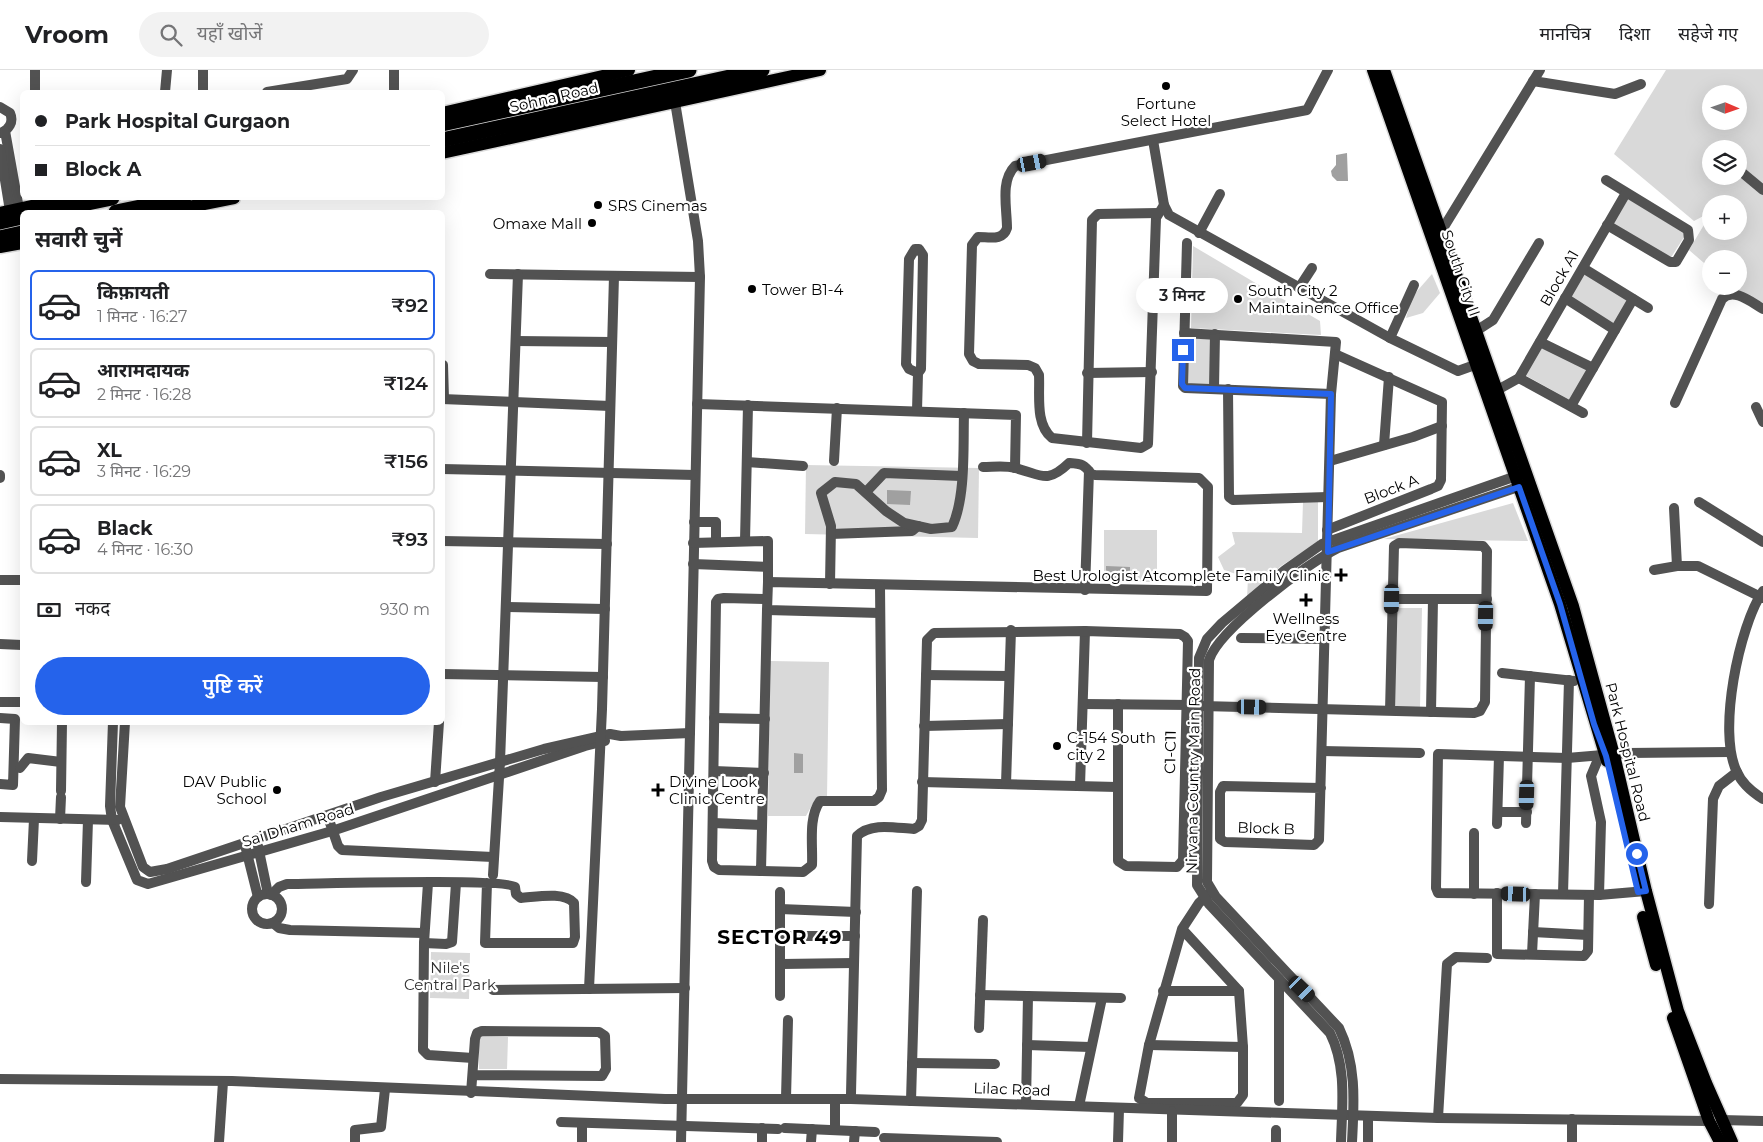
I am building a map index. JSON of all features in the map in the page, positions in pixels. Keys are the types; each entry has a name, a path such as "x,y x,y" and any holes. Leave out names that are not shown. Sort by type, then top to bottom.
{"highway":[{"name":"Sohna Road","path":"445,123 689,70"},
{"name":"Sohna Road","path":"445,139 762,70"},
{"path":"38,205 91,200"},
{"path":"126,210 174,200"},
{"path":"0,238 20,233"}],"main road":[{"path":"445,112 630,70"},
{"path":"445,152 820,70"},
{"name":"South City II","path":"1373,70 1437,238 1522,480"},
{"name":"South City II","path":"1384,70 1437,238 1476,331 1481,363"},
{"path":"22,210 59,200"},
{"path":"174,210 224,200"},
{"path":"0,247 20,243"},
{"name":"Park Hospital Road","path":"1522,480 1606,756"},
{"name":"Park Hospital Road","path":"1522,480 1573,606 1606,756 1642,892 1678,1011 1715,1120 1720,1142"},
{"name":"Park Hospital Road","path":"1715,1120 1732,1142"}],"street":[{"path":"35,70 35,90"},
{"path":"165,90 167,70"},
{"path":"204,70 204,90"},
{"path":"290,90 347,79 353,70"},
{"path":"394,70 394,90"},
{"path":"1153,140 1161,209 1148,444 1141,448 1052,438 1044,432 1041,424 1039,375 1035,368 1028,365 979,364 973,361 969,354 972,245 978,237 1001,237 1006,234 1006,182 1008,173 1015,166 1307,110 1328,70"},
{"path":"1437,238 1540,70"},
{"path":"1533,81 1615,94 1641,84"},
{"path":"676,102 698,241 700,277 681,1142"},
{"path":"0,107 7,110 11,117 10,125 2,132 10,214"},
{"path":"0,149 10,214"},
{"path":"1747,177 1763,190"},
{"path":"1606,180 1688,230 1689,240 1676,262 1670,262 1607,225"},
{"name":"Block A1","path":"1519,378 1626,193"},
{"path":"1199,233 1220,194"},
{"path":"1087,443 1087,373 1092,220 1098,214 1161,209 1199,233 1390,338 1458,371 1481,363"},
{"path":"1187,243 1182,386 1185,388 1331,394"},
{"path":"1476,331 1493,320 1539,243"},
{"path":"917,411 918,373 921,369 923,255 919,249 916,249 909,259 906,364 909,369 918,373"},
{"path":"1299,288 1312,268"},
{"path":"1583,268 1648,308"},
{"path":"490,274 700,277"},
{"path":"245,844 247,856 266,895 278,899 282,908 279,918 273,923 261,924 254,917 251,908 266,895 287,884 456,883 490,879 513,884 516,894 521,898 564,897 572,900 574,903 575,937 573,943 485,943 490,879 493,857 500,762 518,274"},
{"path":"589,989 603,677 614,276"},
{"path":"1390,338 1414,285"},
{"path":"1675,403 1722,299 1732,293 1763,309"},
{"path":"1565,298 1615,330"},
{"path":"1571,406 1633,299"},
{"name":"Block A","path":"1184,333 1336,342 1335,354 1442,402 1441,480 1438,486 1327,530"},
{"path":"1214,388 1216,334"},
{"path":"516,341 612,342"},
{"path":"1540,342 1593,368"},
{"path":"1327,530 1331,394 1335,354"},
{"path":"1087,373 1152,372"},
{"path":"1384,445 1389,378"},
{"path":"1491,393 1519,378 1583,413"},
{"path":"1228,389 1229,497 1234,500 1328,497"},
{"path":"445,399 610,406"},
{"path":"697,404 1017,416 1015,468"},
{"path":"745,541 748,405"},
{"path":"1756,407 1763,422"},
{"path":"834,461 836,408"},
{"path":"830,584 832,526 821,493 835,482 856,484 886,511 904,523 931,529 952,527 957,516 964,413"},
{"path":"1330,461 1442,426"},
{"path":"747,462 803,466"},
{"path":"983,467 1015,468 1027,473 1048,477 1056,475 1069,463 1087,466 1089,471 1085,590"},
{"path":"445,469 695,475"},
{"path":"768,582 880,586 1208,591 1206,484 1193,477 1095,475 1089,471"},
{"path":"866,492 884,473 961,476"},
{"name":"Nirvana Country Main Road","path":"1352,1142 1354,1082 1350,1057 1339,1028 1197,885 1195,872 1200,706 1199,658 1207,639 1222,623 1284,570 1328,548 1522,480"},
{"path":"1699,502 1763,542"},
{"path":"1674,508 1677,566"},
{"path":"694,522 716,522 716,542"},
{"path":"831,534 912,531 918,526"},
{"name":"Block B","path":"1321,788 1223,786 1220,792 1220,839 1225,842 1316,844 1320,837 1327,530"},
{"path":"445,541 606,544"},
{"path":"693,543 768,541 761,871"},
{"path":"1082,704 1474,713 1483,709 1485,702 1487,551 1483,546 1399,543 1393,549 1390,711"},
{"path":"693,564 768,567"},
{"path":"1654,570 1677,566 1704,568 1762,595 1741,648 1733,680 1729,712 1730,752 1737,772 1745,785 1763,799"},
{"path":"0,580 20,580"},
{"path":"768,599 724,598 718,599 716,602 713,823 714,867 719,870 803,872 809,870 812,865 813,818 815,808 820,801 874,801 880,797 882,790 880,586"},
{"path":"1392,599 1487,599"},
{"path":"1431,712 1433,599"},
{"path":"506,607 605,609"},
{"path":"767,610 880,613"},
{"path":"1006,784 1011,630"},
{"path":"851,1094 857,836 863,830 872,828 914,828 919,826 922,820 927,640 934,633 1085,630 1080,786"},
{"name":"C1-C11","path":"1085,630 1180,634 1188,641 1200,706 1183,860 1180,865 1173,868 1126,866 1118,861 1117,787"},
{"path":"1241,638 1326,639"},
{"path":"0,644 20,644"},
{"path":"1502,673 1582,682"},
{"path":"445,674 603,677"},
{"path":"926,675 1009,676"},
{"path":"1526,823 1530,676"},
{"path":"1563,894 1569,680"},
{"path":"0,702 20,702"},
{"path":"922,782 1117,787 1118,704"},
{"path":"0,718 15,719 13,785 0,784"},
{"path":"714,718 765,719"},
{"path":"924,726 1008,724"},
{"path":"60,819 62,725"},
{"path":"114,725 110,806 112,820 137,880"},
{"path":"125,725 120,807 143,867 150,872"},
{"path":"435,782 439,725"},
{"name":"Sai Dham Road","path":"137,880 150,872 167,869 381,798 500,762 600,739 621,736 690,733"},
{"name":"Sai Dham Road","path":"137,880 148,884 332,831 499,776 600,739"},
{"path":"1322,751 1420,753"},
{"path":"1642,892 1594,895 1443,894 1438,892 1436,888 1438,754 1567,758 1730,752"},
{"path":"1498,824 1499,756"},
{"path":"1497,893 1497,954 1584,956 1588,951 1588,934 1601,822 1591,776 1606,756"},
{"path":"20,768 28,758 61,762"},
{"path":"714,771 764,773"},
{"path":"1709,904 1713,799 1719,786 1737,772"},
{"path":"1498,812 1527,812"},
{"path":"0,817 88,820 124,819"},
{"path":"328,817 338,846 342,850 493,857"},
{"path":"32,861 34,819"},
{"path":"86,882 88,820"},
{"path":"713,823 762,825"},
{"path":"1474,833 1474,894"},
{"path":"256,840 266,895"},
{"path":"428,883 424,938 423,1050 428,1056 473,1058"},
{"path":"273,923 279,928 290,930 424,938 446,944 452,942 456,883"},
{"path":"911,1101 917,891"},
{"path":"780,892 780,996"},
{"path":"1532,954 1535,894"},
{"path":"1182,929 1239,991 1243,1047 1243,1095 1237,1104 1147,1104 1140,1101 1138,1095 1163,991 1182,929 1208,895"},
{"name":"Nirvana Country Main Road","path":"1208,895 1279,979 1325,1026 1334,1041 1342,1070 1341,1142"},
{"path":"780,909 856,912"},
{"path":"979,1028 984,920"},
{"path":"1532,932 1588,934"},
{"path":"780,936 855,936"},
{"path":"1438,1118 1447,964 1456,957 1487,958"},
{"path":"780,963 854,964"},
{"path":"1279,979 1279,1101"},
{"path":"493,990 685,988"},
{"path":"1163,991 1239,991"},
{"path":"980,995 1122,998"},
{"path":"1026,1104 1028,996"},
{"path":"1079,1106 1090,1047 1102,998"},
{"path":"786,1098 788,1020"},
{"path":"471,1093 477,1033 482,1031 599,1032 605,1036 606,1069 602,1076 473,1074"},
{"path":"1027,1045 1090,1047"},
{"path":"1149,1045 1243,1047"},
{"path":"912,1063 995,1064"},
{"name":"Lilac Road","path":"0,1079 224,1082 682,1100 786,1098 1438,1118 1763,1121"},
{"path":"219,1142 224,1082"},
{"path":"355,1142 355,1130 381,1127 383,1123 385,1089"},
{"path":"832,1099 832,1130"},
{"path":"1118,1142 1119,1109"},
{"path":"1172,1111 1172,1142"},
{"path":"1368,1116 1368,1142"},
{"path":"1572,1120 1572,1142"},
{"path":"561,1122 832,1130 854,1137 875,1132"},
{"path":"582,1123 582,1142"},
{"path":"762,1128 762,1142"},
{"path":"811,1142 812,1129"},
{"path":"1276,1130 1276,1142"},
{"path":"884,1138 915,1141 997,1142"}],"green space":[{"path":"1666,70 1763,70 1763,308 1744,295 1747,295 1747,250 1702,250 1702,261 1689,250 1702,228 1702,240 1747,240 1747,195 1702,195 1702,217 1694,221 1614,154"},
{"path":"1625,197 1686,234 1670,259 1610,222"},
{"path":"1193,246 1320,321 1321,335 1191,328"},
{"path":"1581,272 1628,300 1614,325 1567,298"},
{"path":"1432,274 1440,293 1423,313 1406,318 1412,297"},
{"path":"1187,336 1211,336 1210,387 1185,386"},
{"path":"1541,344 1588,370 1570,400 1523,374"},
{"path":"806,465 979,468 978,538 805,534"},
{"path":"1303,502 1318,502 1318,542 1281,566 1247,598 1248,578 1224,570 1218,557 1235,544 1232,532 1302,533"},
{"path":"1513,503 1528,541 1384,539"},
{"path":"1104,530 1157,530 1157,582 1104,582"},
{"path":"1391,608 1422,608 1420,707 1388,707"},
{"path":"770,661 829,662 827,798 816,798 806,816 768,816"},
{"name":"Nile's Central Park","path":"431,952 470,953 469,999 430,998"},
{"path":"479,1036 508,1037 507,1069 479,1069"}],"shaded area":[{"path":"1347,153 1348,181 1337,181 1332,176 1331,171 1336,165 1336,155"},
{"path":"887,490 911,491 910,505 887,504"},
{"path":"1106,566 1130,567 1130,578 1106,578"},
{"path":"794,753 803,754 803,773 794,773"}],"place":[{"name":"Fortune Select Hotel","path":"1166,86"},
{"name":"SRS Cinemas","path":"598,205"},
{"name":"Omaxe Mall","path":"592,223"},
{"name":"Tower B1-4","path":"752,289"},
{"name":"South City 2 Maintainence Office","path":"1238,299"},
{"name":"Best Urologist Atcomplete Family Clinic","path":"1341,575"},
{"name":"Wellness Eye Centre","path":"1306,600"},
{"name":"C-154 South city 2","path":"1057,746"},
{"name":"DAV Public School","path":"277,790"},
{"name":"Divine Look Clinic Centre","path":"658,790"}],"district":[{"name":"SECTOR 49","path":"780,937"}],"route":[{"path":"1183,350 1182,386 1185,388 1331,394 1328,552 1519,487 1560,604 1594,724 1606,756 1638,892 1646,891 1637,854"}]}
